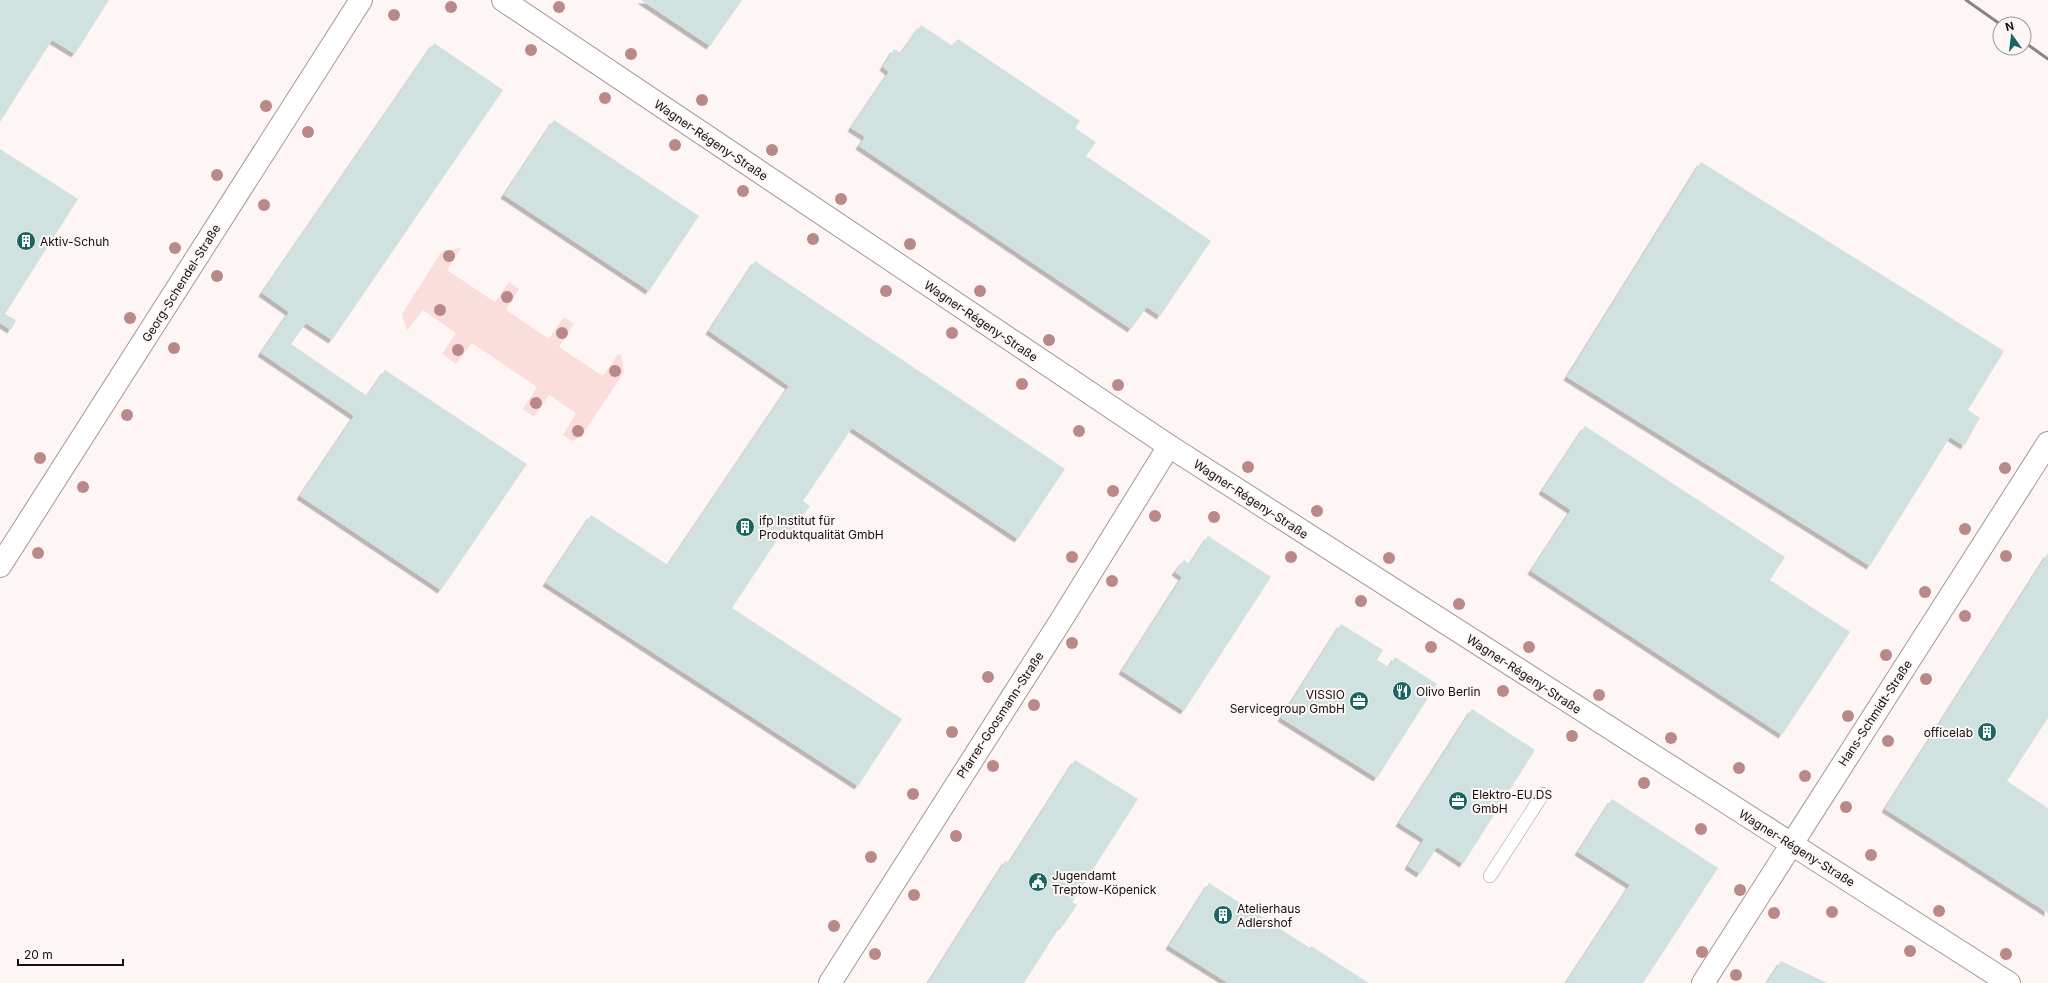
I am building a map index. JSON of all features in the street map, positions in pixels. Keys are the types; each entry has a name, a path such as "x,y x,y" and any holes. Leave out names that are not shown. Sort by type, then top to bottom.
{"street":[{"name":"Georg-Schendel-Straße","path":"0,566 361,0"},
{"name":"Wagner-Régeny-Straße","path":"503,0 1169,446 1633,745 2009,983"},
{"name":"Hans-Schmidt-Straße","path":"1703,983 2048,443"},
{"name":"Pfarrer-Goosmann-Straße","path":"830,983 1060,622 1169,446"}],"lane":[{"path":"1490,876 1543,794"}],"shaded area":[{"path":"461,248 447,270 495,302 509,282 519,289 506,310 549,339 564,317 574,324 559,347 603,376 618,354 621,355 624,372 581,437 572,441 563,435 576,413 549,395 534,417 523,409 537,387 472,343 456,364 442,354 456,333 423,310 407,331 402,314 442,251"}],"building":[{"path":"0,0 109,0 75,54 52,40 0,122"},
{"path":"641,0 742,0 710,46"},
{"path":"921,25 953,46 958,39 1080,121 1075,128 1096,142 1086,156 1211,241 1160,316 1147,307 1131,329 859,146 865,137 851,128 889,72 883,67 894,49 901,53"},
{"path":"434,43 503,90 332,340 306,323 291,344 367,396 385,370 527,464 441,590 300,496 354,416 261,353 289,312 262,293"},
{"path":"554,120 699,216 649,291 504,195"},
{"name":"Aktiv-Schuh","path":"0,149 78,199 5,314 16,320 11,330 0,323"},
{"path":"1701,162 2004,351 1968,410 1980,418 1964,446 1950,437 1870,566 1567,377"},
{"name":"ifp Institut für Produktqualität GmbH","path":"755,261 1065,469 1018,539 852,428 803,501 810,506 788,538 781,534 732,608 902,719 858,786 546,583 591,515 668,565 789,386 709,331"},
{"path":"1585,426 1785,557 1770,580 1850,632 1782,735 1531,571 1571,510 1542,491"},
{"path":"1208,536 1271,577 1184,711 1122,671 1182,577 1175,572 1184,560 1190,564"},
{"name":"officelab","path":"2048,553 2048,718 2007,781 2048,808 2048,913 1885,809"},
{"path":"1341,624 1383,650 1377,660 1389,667 1395,657 1437,684 1377,778 1281,718"},
{"name":"Elektro-EU.DS GmbH","path":"1472,709 1535,750 1463,864 1437,847 1420,874 1408,866 1424,839 1399,823"},
{"name":"Jugendamt Treptow-Köpenick","path":"1075,760 1138,799 1072,902 1077,905 1062,927 1061,925 1024,983 928,983 1006,860 1009,863"},
{"path":"1612,799 1718,868 1643,983 1566,983 1630,885 1578,852"},
{"name":"Atelierhaus Adlershof","path":"1209,883 1310,948 1311,946 1369,983 1228,983 1169,946"},
{"path":"1781,961 1827,983 1767,983"}],"railway":[{"path":"1966,0 1992,18"},
{"path":"2032,48 2048,59"}],"place":[{"name":"Aktiv-Schuh","path":"26,241"},
{"name":"ifp Institut für Produktqualität GmbH","path":"745,527"},
{"name":"Olivo Berlin","path":"1402,691"},
{"name":"VISSIO Servicegroup GmbH","path":"1359,701"},
{"name":"officelab","path":"1987,732"},
{"name":"Elektro-EU.DS GmbH","path":"1458,801"},
{"name":"Jugendamt Treptow-Köpenick","path":"1038,882"},
{"name":"Atelierhaus Adlershof","path":"1223,915"}]}
